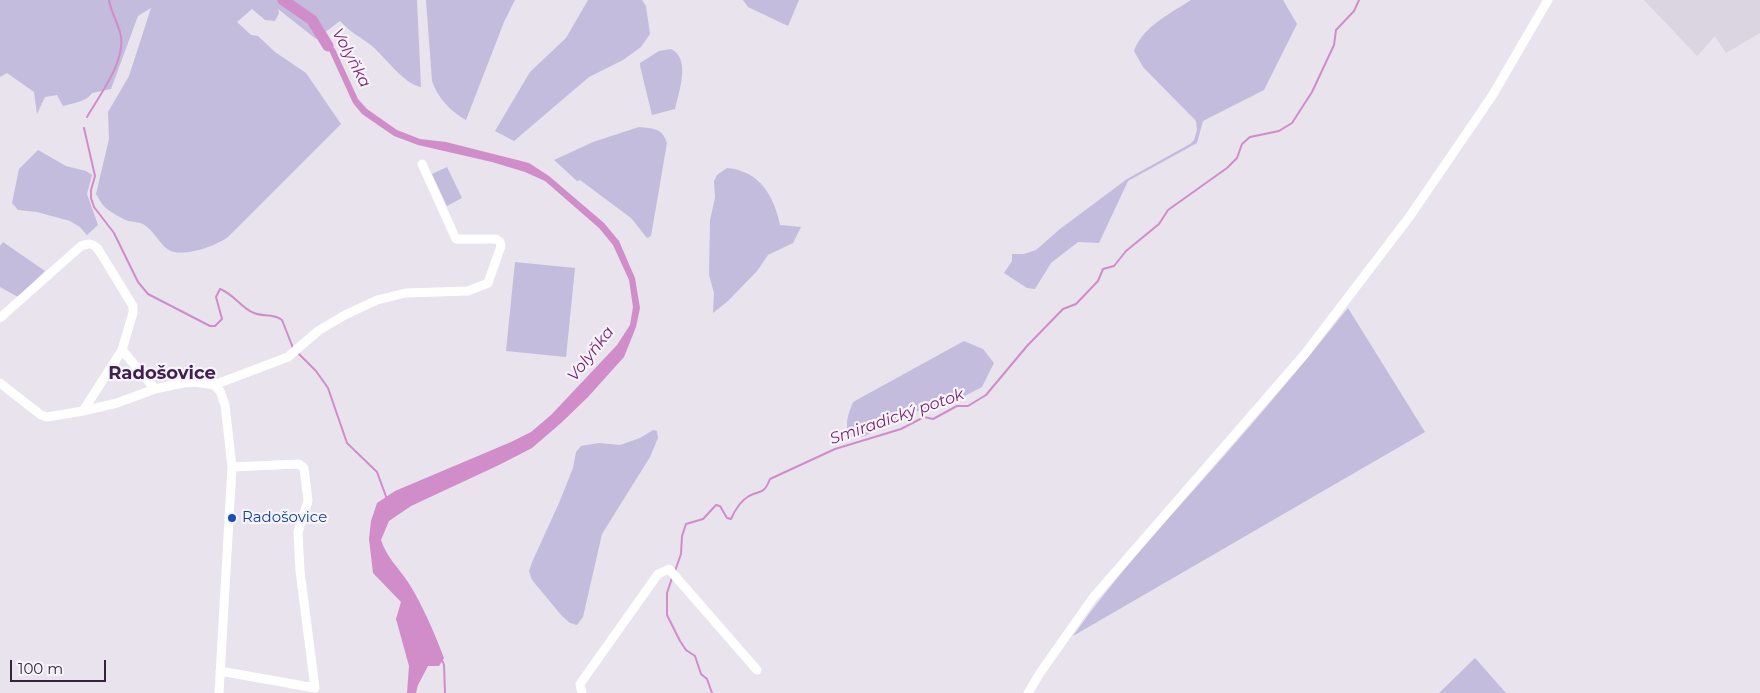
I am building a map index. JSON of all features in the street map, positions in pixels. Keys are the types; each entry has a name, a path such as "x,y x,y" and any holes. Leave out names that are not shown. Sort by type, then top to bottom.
{"street":[{"path":"1028,693 1040,673 1098,592 1304,355 1410,216 1492,96 1548,0"},
{"path":"0,383 41,415 47,417 116,403 155,389 189,382 214,385 288,357 318,331 377,300 406,293 468,291 488,283 501,246 500,242 496,239 456,239 422,164"},
{"path":"0,318 81,246 88,243 93,244 98,249 133,306 133,313 122,350 83,411"},
{"path":"122,350 155,389"},
{"path":"214,385 220,391 225,405 232,467 219,693"},
{"path":"220,671 315,688 300,571 298,532 308,501 304,468 299,464 232,467"},
{"path":"582,693 580,684 638,600 658,574 669,569 757,670"}],"shaded area":[{"path":"0,0 417,0 421,87 408,81 371,45 340,21 316,39 278,9 279,13 275,21 265,20 252,9 237,22 251,35 258,36 275,52 306,73 341,124 223,241 189,252 173,252 167,249 150,229 143,224 128,221 110,211 102,204 96,194 109,139 108,112 129,76 151,8 138,16 111,89 92,93 83,100 63,106 57,95 45,97 37,114 34,92 7,73 0,77"},
{"path":"426,0 515,0 504,22 466,120 445,104 432,81"},
{"path":"588,0 642,0 646,6 650,34 641,47 623,60 589,77 514,141 495,131 530,72 566,38"},
{"path":"743,0 799,0 788,26 748,7"},
{"path":"1191,0 1283,0 1297,24 1264,90 1203,121 1197,143 1128,181 1099,243 1078,242 1051,263 1035,289 1027,288 1004,273 1012,261 1012,254 1024,254 1036,250 1060,229 1127,179 1194,140 1197,130 1196,121 1143,67 1134,51 1138,42 1150,28"},
{"path":"1644,0 1760,0 1760,33 1726,53 1715,36 1697,56"},
{"path":"321,33 335,49 358,99 367,109 397,130 420,139 446,142 529,163 549,176 604,223 619,241 635,278 640,308 636,327 624,357 588,397 532,448 411,506 389,521 381,540 383,546 419,600 444,658 439,666 428,666 416,693 407,693 409,666 396,619 401,602 373,573 369,539 371,521 377,503 395,491 531,432 551,415 617,345 630,325 633,307 629,280 613,245 599,228 545,181 525,172 492,162 418,145 394,136 362,114 353,103"},
{"path":"671,49 677,53 682,67 681,85 675,109 652,115 640,63 659,51"},
{"path":"639,127 660,131 667,143 651,236 647,238 631,218 580,180 577,181 554,160 593,142"},
{"path":"38,150 66,166 86,171 92,175 87,194 98,225 87,235 80,227 70,221 37,212 18,210 12,203 19,169"},
{"path":"447,167 462,198 447,206 432,174"},
{"path":"727,168 748,174 764,187 774,204 780,225 801,227 793,243 768,255 757,271 728,301 713,313 714,293 709,275 710,220 715,198 714,181 717,175"},
{"path":"3,242 45,271 18,297 0,287 0,246"},
{"path":"515,262 575,268 566,357 506,351"},
{"path":"1348,308 1425,432 1073,636 1127,566 1255,420"},
{"path":"964,341 983,349 994,363 982,387 949,404 925,411 914,411 863,437 850,437 847,424 853,402"},
{"path":"653,430 657,431 658,438 650,457 602,534 583,617 577,625 570,623 532,580 529,571 573,468 576,452 581,446 599,443 620,445 640,438"},
{"path":"1475,658 1506,693 1439,693"}],"waterway":[{"path":"87,117 115,68 121,47 120,32 109,0"},
{"name":"Volyňka","path":"283,0 312,20 328,46"},
{"name":"Smiradický potok","path":"675,571 681,554 682,536 686,524 703,519 716,505 720,506 727,518 731,519 743,500 764,489 770,479 835,449 901,429 924,417 933,419 957,406 968,406 986,395 1027,346 1063,309 1076,304 1098,281 1103,269 1114,266 1126,251 1159,224 1168,210 1227,168 1237,158 1242,144 1250,137 1279,131 1292,123 1312,92 1334,45 1336,30 1354,11 1359,0"},
{"path":"84,128 95,176 91,190 94,207 114,233 138,282 148,294 210,326 215,326 222,319 216,297 220,289 230,294 250,311 282,320 293,348"},
{"path":"298,353 316,371 328,388 347,443 377,472 387,499"},
{"name":"Smiradický potok","path":"672,578 667,593 667,615 686,650 695,656 701,674 707,679 712,693"},
{"path":"442,660 444,665 445,693"}],"place":[{"name":"Radošovice","path":"232,518"}],"district":[{"name":"Radošovice","path":"162,374"}]}
